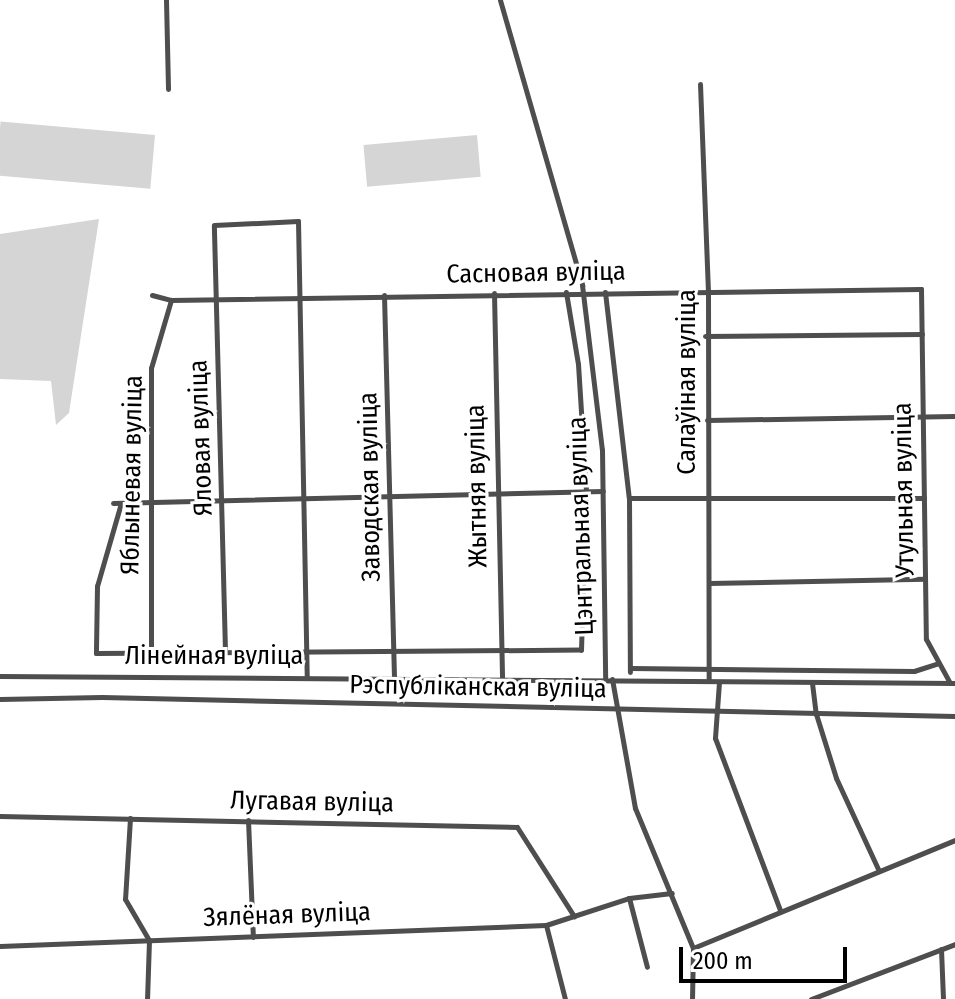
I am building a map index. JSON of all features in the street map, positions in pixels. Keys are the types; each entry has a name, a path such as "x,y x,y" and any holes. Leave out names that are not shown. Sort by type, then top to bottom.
{"street":[{"path":"166,0 168,89"},
{"name":"Цэнтральная вуліца","path":"500,0 582,291 603,491 609,679 635,808 693,948"},
{"name":"Салаўіная вуліца","path":"700,84 708,291 705,336 709,680"},
{"name":"Яловая вуліца","path":"225,651 214,225 298,221 301,297"},
{"name":"Сасновая вуліца","path":"152,295 171,300 582,291 921,289"},
{"name":"Утульная вуліца","path":"921,289 926,639 952,683"},
{"path":"121,503 97,586 96,653 393,647 581,650 586,491 578,364 566,292"},
{"name":"Цэнтральная вуліца","path":"605,292 629,498 630,670 710,668"},
{"name":"Жытняя вуліца","path":"494,293 502,677"},
{"name":"Заводская вуліца","path":"384,295 394,678"},
{"path":"301,297 307,676"},
{"name":"Яблыневая вуліца","path":"151,652 151,368 171,300"},
{"path":"705,336 922,334"},
{"path":"707,420 955,416"},
{"path":"113,503 603,491"},
{"path":"629,498 924,498"},
{"path":"709,583 925,579"},
{"path":"710,668 914,671 938,663"},
{"name":"Лінейная вуліца","path":"0,676 502,677 952,683"},
{"path":"719,682 713,713 715,738 780,910"},
{"path":"812,683 816,714 836,778 878,869"},
{"name":"Рэспубліканская вуліца","path":"0,699 102,697 955,716"},
{"name":"Лугавая вуліца","path":"0,816 517,827 574,916"},
{"path":"130,818 125,899 149,940 147,999"},
{"path":"248,820 253,937"},
{"path":"692,999 693,948 878,869 955,840"},
{"name":"Зялёная вуліца","path":"0,946 546,925 629,898 672,893"},
{"path":"629,898 647,967"},
{"path":"546,925 565,999"},
{"path":"811,999 955,944"},
{"path":"941,949 943,999"}],"shaded area":[{"path":"1,121 155,135 150,189 0,176"},
{"path":"477,135 481,177 367,187 363,145"},
{"path":"99,219 69,413 56,425 51,381 0,379 0,234"}]}
